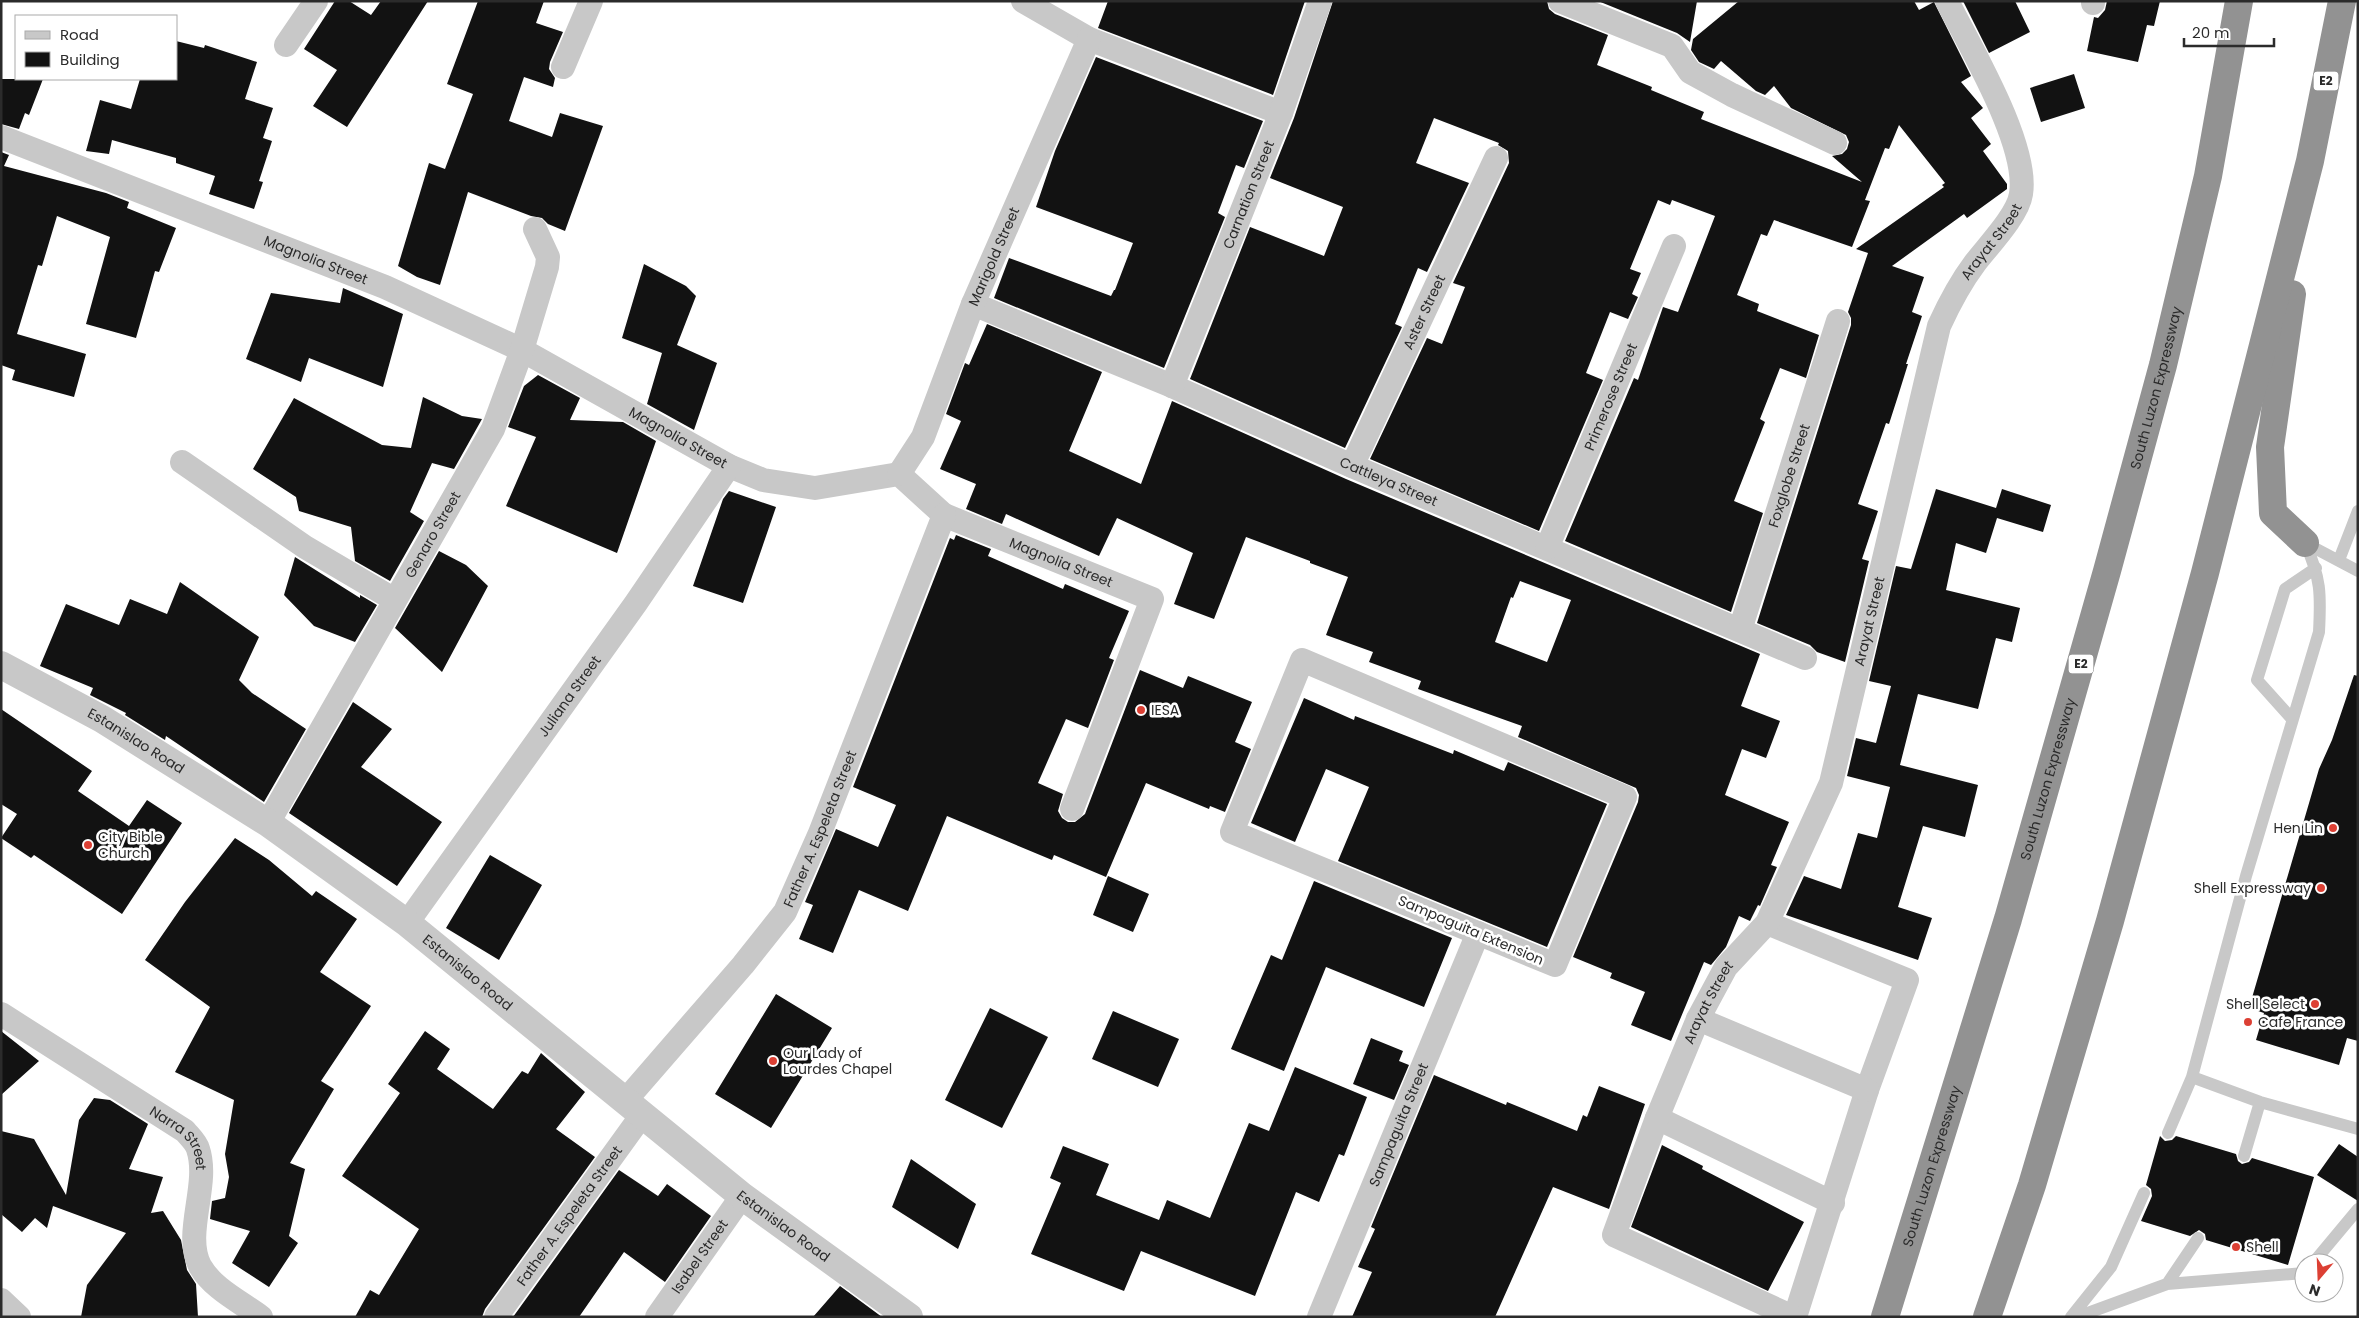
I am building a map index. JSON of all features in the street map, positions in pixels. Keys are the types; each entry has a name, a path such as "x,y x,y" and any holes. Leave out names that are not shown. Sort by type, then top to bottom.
{"highway":[{"name":"South Luzon Expressway","path":"1885,1317 2008,919 2105,580 2158,384 2208,176 2240,1"},
{"name":"E2","path":"1987,1317 2032,1185 2110,921 2204,573 2310,161 2342,1"},
{"path":"2305,544 2273,513 2270,447 2310,161"}],"street":[{"path":"286,45 316,1"},
{"path":"563,67 591,1"},
{"path":"1023,1 1088,39 1281,113"},
{"name":"Carnation Street","path":"1172,386 1281,113 1320,1"},
{"path":"1560,1 1672,46 1690,72 1732,96 1835,143"},
{"name":"Arayat Street","path":"1794,1317 1614,1235 1657,1118 1698,1019 1726,967 1767,923 1831,783 1938,326 1954,294 2005,225 2021,195 2019,161 2008,124 1947,1"},
{"name":"Marigold Street","path":"899,474 923,437 974,304 1088,39"},
{"name":"Magnolia Street","path":"1,137 385,286 522,350 729,466 763,480 814,488 899,474 944,515 1152,599 1072,809"},
{"name":"Aster Street","path":"1352,466 1496,158"},
{"name":"Genaro Street","path":"268,823 493,429 522,350 548,257 535,229"},
{"name":"Primerose Street","path":"1546,548 1674,246"},
{"name":"Cattleya Street","path":"974,304 1172,386 1352,466 1805,658"},
{"name":"Foxglobe Street","path":"1740,630 1838,321"},
{"path":"182,462 304,547 395,600"},
{"name":"Juliana Street","path":"407,923 636,603 729,466"},
{"name":"Father A. Espeleta Street","path":"496,1317 634,1108 785,912 820,833 944,515"},
{"name":"Sampaguita Extension","path":"1302,660 1625,797 1555,965 1478,933 1232,832 1302,660"},
{"name":"Estanislao Road","path":"1,666 102,719 268,823 407,923 742,1196 908,1317"},
{"path":"1767,923 1907,980 1867,1090 1833,1203 1794,1317"},
{"name":"Sampaguita Street","path":"1319,1317 1478,933"},
{"name":"Narra Street","path":"1,1014 185,1130 198,1147 202,1168 195,1246 200,1265 213,1283 261,1317"},
{"path":"1698,1019 1867,1090"},
{"path":"1657,1118 1833,1203"},
{"name":"Isabel Street","path":"657,1317 742,1196"},
{"path":"1,1300 19,1317"}],"lane":[{"path":"2339,560 2358,512"},
{"path":"2305,544 2339,560 2357,574"},
{"path":"2168,1134 2192,1077 2244,884 2319,632 2321,596 2316,568 2305,544"},
{"path":"2292,719 2257,680 2285,590 2316,568"},
{"path":"2192,1077 2260,1102 2358,1129"},
{"path":"2244,1156 2260,1102"},
{"path":"2071,1317 2111,1267 2144,1193"},
{"path":"2321,1253 2358,1209"},
{"path":"2167,1284 2198,1238"},
{"path":"2077,1317 2167,1284 2294,1274"}],"building":[{"path":"335,1 349,1 371,15 381,1 428,1 347,127 313,106 337,70 304,49"},
{"path":"478,1 544,1 536,23 563,32 550,62 549,69 555,78 553,87 524,77 509,121 552,137 560,113 603,126 565,231 548,224 542,218 531,216 468,192 440,285 417,277 398,266 429,163 445,169 473,94 447,84"},
{"path":"1108,1 1305,1 1273,95 1098,28"},
{"path":"1333,1 1547,1 1549,9 1555,14 1608,35 1597,65 1652,87 1651,90 1704,112 1701,119 1862,182 1832,156 1842,154 1847,149 1849,142 1846,135 1791,108 1774,86 1765,95 1756,91 1721,61 1714,69 1699,62 1691,50 1693,39 1739,1 1914,1 1919,10 1934,2 1971,76 1961,82 1983,108 1971,118 1991,144 1983,151 2007,184 2007,189 1967,218 1964,214 1892,266 1924,277 1912,312 1922,316 1889,424 1886,423 1858,504 1878,511 1862,559 1869,561 1845,662 1817,652 1810,645 1757,623 1851,325 1851,318 1848,312 1868,253 1856,249 1944,187 1942,185 1945,183 1899,125 1889,149 1885,148 1865,200 1870,201 1852,247 1774,220 1767,236 1761,234 1737,295 1759,304 1757,311 1819,335 1806,378 1780,368 1760,419 1765,422 1734,501 1763,513 1731,612 1565,541 1634,378 1638,380 1663,307 1678,312 1715,216 1672,200 1670,205 1658,200 1630,269 1641,273 1632,294 1638,297 1628,319 1610,312 1586,373 1603,380 1539,531 1370,459 1427,338 1442,344 1465,287 1453,283 1509,163 1508,151 1498,145 1499,143 1434,118 1416,163 1469,183 1427,272 1418,268 1395,324 1402,327 1345,448 1190,379 1250,227 1324,256 1343,207 1270,178 1294,118"},
{"path":"1598,1 1697,1 1690,42 1677,33"},
{"path":"1963,1 2015,1 2030,32 1989,53"},
{"path":"2107,1 2160,1 2154,26 2147,25 2138,62 2087,51 2094,17 2098,18 2105,10"},
{"path":"178,42 204,48 205,45 257,62 245,99 273,108 263,138 272,141 259,181 263,182 254,209 209,194 215,176 176,163 176,158 112,140 109,154 86,151 100,100 131,109 140,80 178,80"},
{"path":"1096,57 1263,121 1244,168 1236,165 1218,213 1225,217 1164,368 994,298 1009,258 1111,296 1115,290 1133,243 1036,207 1055,151"},
{"path":"2074,74 2085,108 2041,122 2030,88"},
{"path":"1,79 43,80 29,115 25,113 19,129 1,124"},
{"path":"1,152 9,155 4,166 106,193 129,202 127,208 176,228 159,272 155,271 136,338 86,324 110,237 57,216 42,266 38,265 17,334 86,354 74,397 12,380 15,370 1,365"},
{"path":"644,264 686,286 696,296 677,345 717,363 694,430 647,404 662,353 622,338"},
{"path":"343,288 403,314 383,387 309,358 301,382 246,359 271,293 340,303"},
{"path":"987,324 1102,372 1069,451 1141,484 1172,401 1346,479 1760,654 1741,706 1780,721 1766,758 1742,749 1725,795 1789,822 1771,865 1777,867 1760,906 1758,905 1750,921 1739,916 1726,947 1711,965 1704,962 1671,1041 1631,1025 1645,992 1610,978 1612,973 1573,957 1638,802 1639,795 1636,788 1518,737 1522,726 1418,689 1421,681 1369,662 1373,652 1326,635 1348,577 1310,563 1310,561 1246,537 1214,619 1174,604 1193,553 1117,518 1099,556 1006,514 1002,524 966,509 976,484 940,469 961,421 946,414 965,363 969,365","holes":["1520,581 1571,600 1547,662 1495,642 1511,597 1513,598"]},
{"path":"538,375 580,398 570,420 623,422 656,441 617,553 506,506 536,437 508,427 524,386"},
{"path":"423,397 462,416 482,419 454,469 432,463 410,512 424,521 390,581 355,561 351,527 299,511 296,497 253,469 294,398 382,445 411,448"},
{"path":"1936,489 1996,508 2002,489 2051,505 2043,532 1997,518 1986,553 1956,543 1946,590 2020,608 2012,642 1996,638 1978,709 1918,694 1900,765 1978,785 1965,837 1923,826 1898,907 1932,918 1918,960 1786,915 1804,876 1841,889 1858,833 1877,838 1890,787 1847,776 1856,738 1876,743 1891,686 1869,681 1896,566 1911,569"},
{"path":"729,491 776,507 743,603 693,586 723,499"},
{"path":"956,535 991,549 988,556 1063,589 1065,584 1129,611 1109,658 1114,660 1088,728 1066,719 1038,783 1063,794 1058,811 1062,818 1068,822 1075,822 1085,814 1140,670 1183,688 1188,676 1252,702 1235,742 1251,749 1225,812 1210,806 1209,809 1146,783 1106,877 1054,855 1052,860 947,816 908,911 859,890 833,953 799,939 813,905 805,902 836,829 878,847 896,805 853,787 950,538 954,540"},
{"path":"439,551 466,565 488,586 442,672 395,628"},
{"path":"295,557 360,598 360,595 377,605 355,642 314,626 284,595"},
{"path":"180,582 259,637 239,680 252,693 306,729 264,802 166,736 165,740 125,715 126,713 90,695 93,688 40,666 66,604 119,625 130,599 167,614"},
{"name":"Shell Expressway","path":"2354,675 2358,676 2358,1041 2347,1038 2339,1065 2256,1040 2264,1013 2249,1008 2319,769 2332,740"},
{"path":"1304,698 1354,720 1355,716 1453,754 1454,750 1504,771 1508,762 1607,804 1547,947 1338,861 1369,787 1326,769 1295,842 1251,823"},
{"path":"353,702 392,729 361,767 442,822 397,886 289,813"},
{"path":"1,709 92,771 78,791 129,826 147,800 182,823 122,914 34,855 31,858 1,838 17,814 1,804"},
{"path":"235,838 269,860 312,896 316,891 357,919 320,972 371,1006 321,1081 334,1089 290,1163 305,1169 289,1236 298,1243 269,1287 232,1263 250,1231 210,1219 212,1201 225,1198 229,1177 225,1154 234,1100 175,1072 210,1007 145,960 185,902"},
{"path":"490,855 542,885 499,960 446,928"},
{"path":"1108,876 1149,894 1133,932 1093,915"},
{"path":"1314,881 1452,938 1424,1007 1326,967 1284,1071 1231,1049 1271,955 1282,960"},
{"name":"Our Lady of Lourdes Chapel","path":"776,994 832,1028 771,1128 715,1094"},
{"path":"990,1008 1048,1037 1002,1128 945,1100"},
{"path":"1113,1011 1179,1039 1158,1087 1092,1059"},
{"path":"1,1031 39,1061 1,1095"},
{"path":"425,1031 450,1049 437,1069 493,1109 522,1071 528,1074 541,1053 585,1092 556,1129 595,1157 485,1309 482,1317 355,1317 370,1290 379,1295 419,1229 342,1176 400,1093 388,1084"},
{"path":"1371,1038 1403,1051 1399,1061 1409,1065 1394,1100 1353,1084"},
{"path":"1295,1067 1367,1097 1344,1156 1339,1154 1319,1202 1296,1192 1255,1296 1141,1251 1124,1291 1031,1254 1061,1183 1050,1178 1063,1146 1109,1164 1096,1195 1159,1220 1167,1200 1210,1218 1249,1123 1269,1131"},
{"path":"1434,1075 1506,1105 1507,1102 1577,1131 1583,1115 1587,1117 1599,1086 1645,1104 1609,1209 1553,1187 1495,1317 1352,1317 1372,1272 1358,1267 1375,1229 1371,1227"},
{"path":"94,1098 110,1100 148,1124 129,1169 163,1177 151,1213 163,1211 181,1240 187,1270 196,1284 198,1317 81,1317 87,1285 126,1233 53,1206 47,1228 35,1218 22,1232 1,1214 1,1131 34,1139 66,1195 79,1120"},
{"path":"2160,1136 2165,1141 2172,1140 2176,1136 2236,1154 2238,1161 2242,1164 2249,1162 2252,1158 2314,1177 2288,1265 2206,1240 2205,1234 2199,1230 2190,1236 2141,1221 2152,1196 2151,1189 2146,1185"},
{"path":"2339,1144 2358,1157 2358,1201 2317,1175"},
{"path":"1662,1145 1703,1166 1702,1169 1804,1222 1768,1291 1631,1227"},
{"path":"911,1159 976,1204 958,1249 892,1207"},
{"path":"619,1170 658,1196 667,1184 711,1216 665,1282 624,1252 579,1317 513,1317"},
{"path":"840,1286 882,1317 813,1317"}],"place":[{"name":"IESA","path":"1141,710"},
{"name":"Hen Lin","path":"2333,828"},
{"name":"City Bible Church","path":"88,845"},
{"name":"Shell Expressway","path":"2321,888"},
{"name":"Shell Select","path":"2315,1004"},
{"name":"Cafe France","path":"2248,1022"},
{"name":"Our Lady of Lourdes Chapel","path":"773,1061"},
{"name":"Shell","path":"2236,1247"}]}
